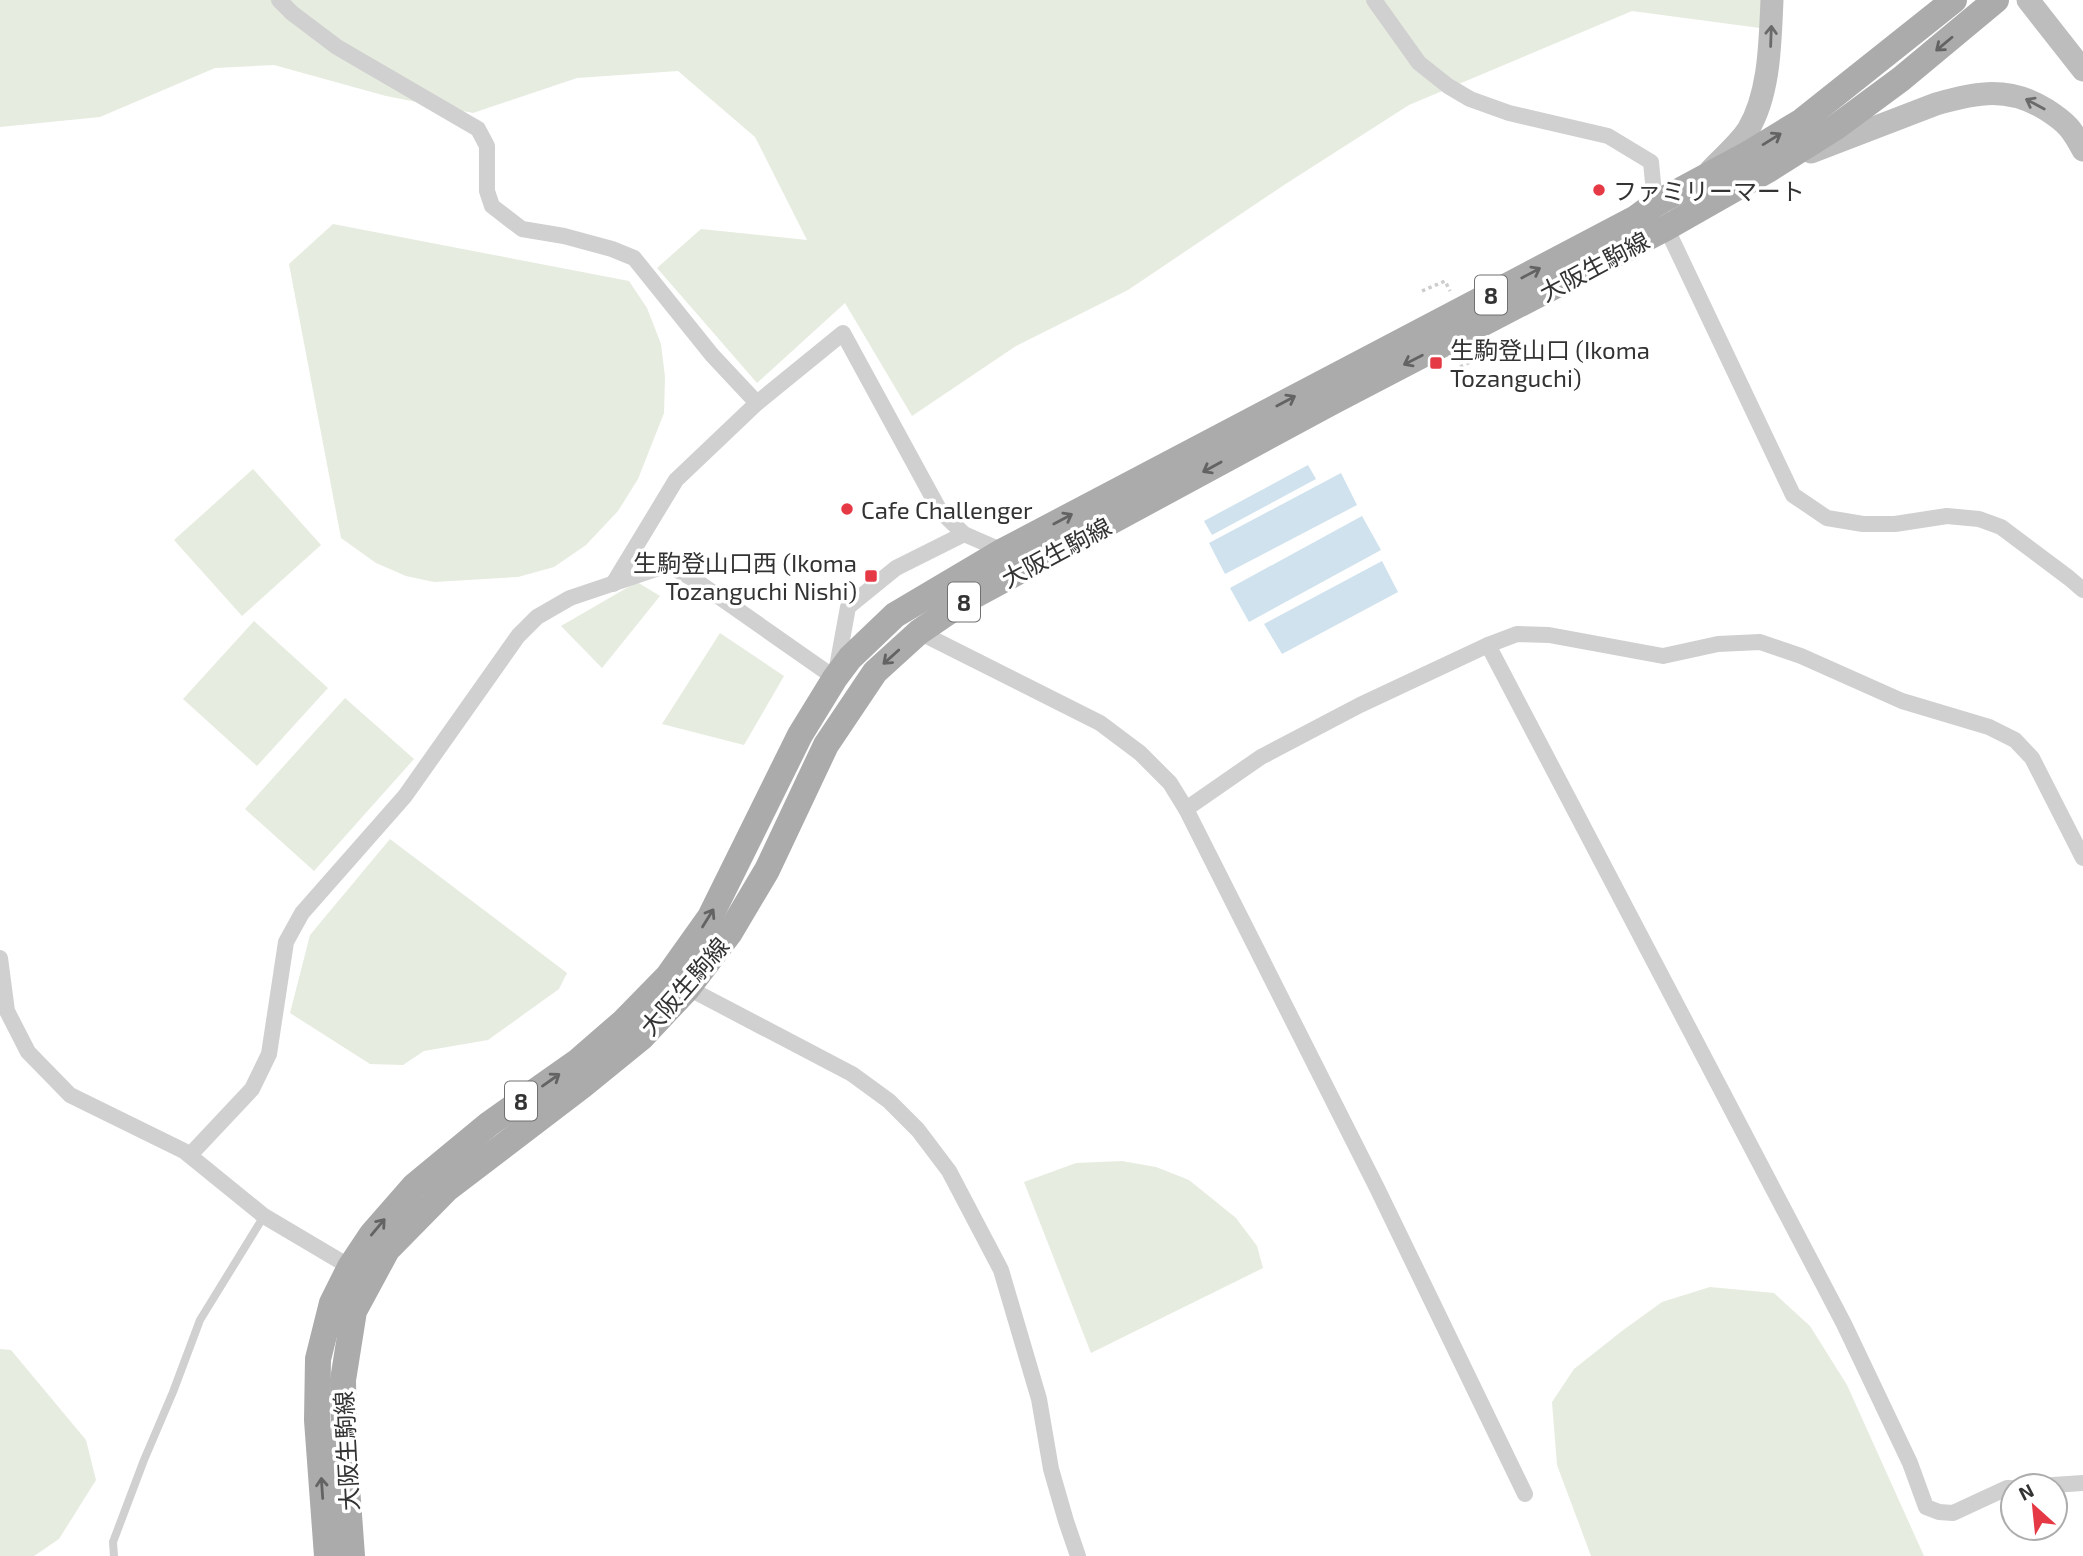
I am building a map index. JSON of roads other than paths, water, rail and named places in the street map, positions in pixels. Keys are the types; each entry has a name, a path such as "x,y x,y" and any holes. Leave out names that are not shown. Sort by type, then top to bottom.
{"main road":[{"name":"大阪生駒線","path":"327,1556 317,1420 318,1359 332,1303 351,1267 372,1234 414,1186 489,1124 579,1061 623,1022 668,976 710,917 800,735 850,658 895,615 1003,551 1636,218 1661,216 1701,181 1802,121 1954,0"},
{"name":"大阪生駒線","path":"352,1556 344,1446 343,1380 354,1311 387,1250 447,1189 641,1038 688,988 729,934 767,870 827,745 875,672 919,632 966,600 1332,402 1468,333 1661,216 1768,170 1836,127 1901,79 1996,0"}],"street":[{"path":"279,0 337,47 478,130 486,146 487,191 492,206 522,229 612,248 634,258 712,355 757,403"},
{"path":"1374,0 1419,63 1470,99 1509,113 1608,136 1651,162 1661,216 1793,495 1828,518 1863,524 1895,524 1947,516 1979,519 2001,527 2083,590"},
{"path":"1701,181 1747,130 1761,96 1770,50 1772,0"},
{"path":"2028,0 2046,9 2083,50"},
{"path":"2046,9 2083,70"},
{"path":"1768,170 1936,104 1987,93 2001,93 2031,100 2074,131 2083,150"},
{"path":"613,584 676,480 757,403 843,333 940,511 964,534 1003,551"},
{"path":"190,1156 252,1089 269,1054 286,942 302,913 405,796 518,636 537,617 570,598 668,565 695,580 835,678 848,607 896,568 964,534"},
{"path":"919,632 1100,723 1140,753 1170,783 1186,809 1377,1188 1525,1494"},
{"path":"1186,809 1261,757 1360,705 1517,634 1549,635 1663,656 1718,644 1760,642 1801,656 1902,701 1989,727 2015,740 2032,758 2083,858"},
{"path":"1488,645 1844,1324 1910,1463 1926,1507 1953,1513 1999,1492"},
{"path":"0,958 6,1022 28,1052 70,1095 184,1151 264,1216 351,1267"},
{"path":"688,988 852,1074 889,1101 918,1130 949,1171 1001,1270 1039,1399 1051,1469 1078,1556"}],"lane":[{"path":"114,1556 113,1542 200,1320 264,1216"}],"water":[{"path":"1308,465 1316,479 1212,535 1204,521"},
{"path":"1341,473 1357,505 1225,574 1209,543"},
{"path":"1362,516 1381,550 1249,622 1230,588"},
{"path":"1382,561 1398,592 1282,654 1264,624"}],"place":[{"name":"ファミリーマート","path":"1599,190"},
{"name":"生駒登山口 (Ikoma Tozanguchi)","path":"1436,363"},
{"name":"Cafe Challenger","path":"847,509"},
{"name":"生駒登山口西 (Ikoma Tozanguchi Nishi)","path":"871,576"}]}
